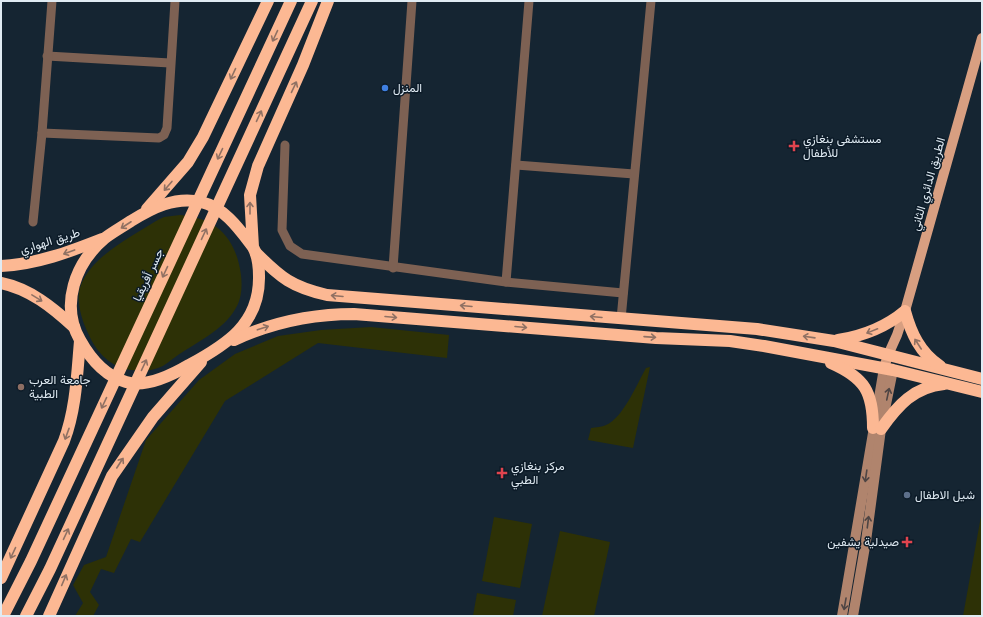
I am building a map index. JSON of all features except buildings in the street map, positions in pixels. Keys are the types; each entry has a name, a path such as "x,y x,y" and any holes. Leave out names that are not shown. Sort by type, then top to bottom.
{"highway":[{"path":"143,214 188,162 203,137 268,1"},
{"name":"جسر أفريقيا","path":"3,616 31,561 291,1"},
{"path":"227,343 250,317 256,300 259,282 259,265 254,250 250,195 258,166 303,65 328,1"},
{"path":"26,616 50,570 310,5"},
{"path":"982,379 834,340 757,329 327,295 305,290 288,282 254,250 238,227 223,213 202,202 181,200 165,203 143,214 105,238 86,258 77,272 72,288 70,309 74,327 80,340 94,360 108,374 127,382 144,382 161,378 252,331 300,317 326,314 354,314 656,338 730,341 812,354 889,369 982,392"},
{"name":"طريق الهواري","path":"1,266 21,265 47,259 105,238"},
{"path":"1,283 17,287 36,297 54,309 74,327"},
{"path":"834,340 872,331 895,319 905,311 918,345 930,359 944,369"},
{"path":"1,578 71,423 76,394 80,340"},
{"path":"812,354 845,369 863,385 873,406 877,428"},
{"path":"49,616 112,476 153,417 207,355"},
{"path":"877,428 904,400 917,391 932,385 948,383"}],"main road":[{"name":"الطريق الدائري الثاني","path":"889,369 897,335 982,38"},
{"path":"842,616 889,369"},
{"path":"853,616 866,541 877,428"}],"street":[{"path":"33,222 42,133 52,1"},
{"path":"42,133 159,138 164,135 166,128 175,1"},
{"path":"393,268 412,1"},
{"path":"506,282 528,1"},
{"path":"621,318 651,1"},
{"path":"47,56 170,63"},
{"path":"285,145 282,230 290,246 302,254 311,257 506,282 623,293"},
{"path":"516,165 634,174"}],"green space":[{"path":"180,215 204,220 214,226 222,232 235,250 242,282 238,304 233,313 220,327 163,366 142,371 119,367 103,356 92,341 80,311 80,289 85,277 94,265 118,244 164,217"},
{"path":"371,327 449,335 447,358 318,343 225,401 140,542 131,539 114,573 101,569 90,592 99,605 93,616 75,616 83,603 73,585 84,565 106,557 146,440 199,380 235,354 278,336 321,330"},
{"path":"650,367 633,448 588,440 591,428 606,425 612,421 624,408 646,368"},
{"path":"981,516 982,616 963,616"},
{"path":"494,517 532,524 520,588 482,581"},
{"path":"560,531 610,542 594,616 542,616"},
{"path":"477,593 516,600 513,616 473,616"}],"place":[{"name":"المنزل","path":"385,88"},
{"name":"مستشفى بنغازي للأطفال","path":"794,146"},
{"name":"جامعة العرب الطبية","path":"21,387"},
{"name":"مركز بنغازي الطبي","path":"502,473"},
{"name":"شيل الاطفال","path":"907,495"},
{"name":"صيدلية يشفين","path":"907,542"}]}
